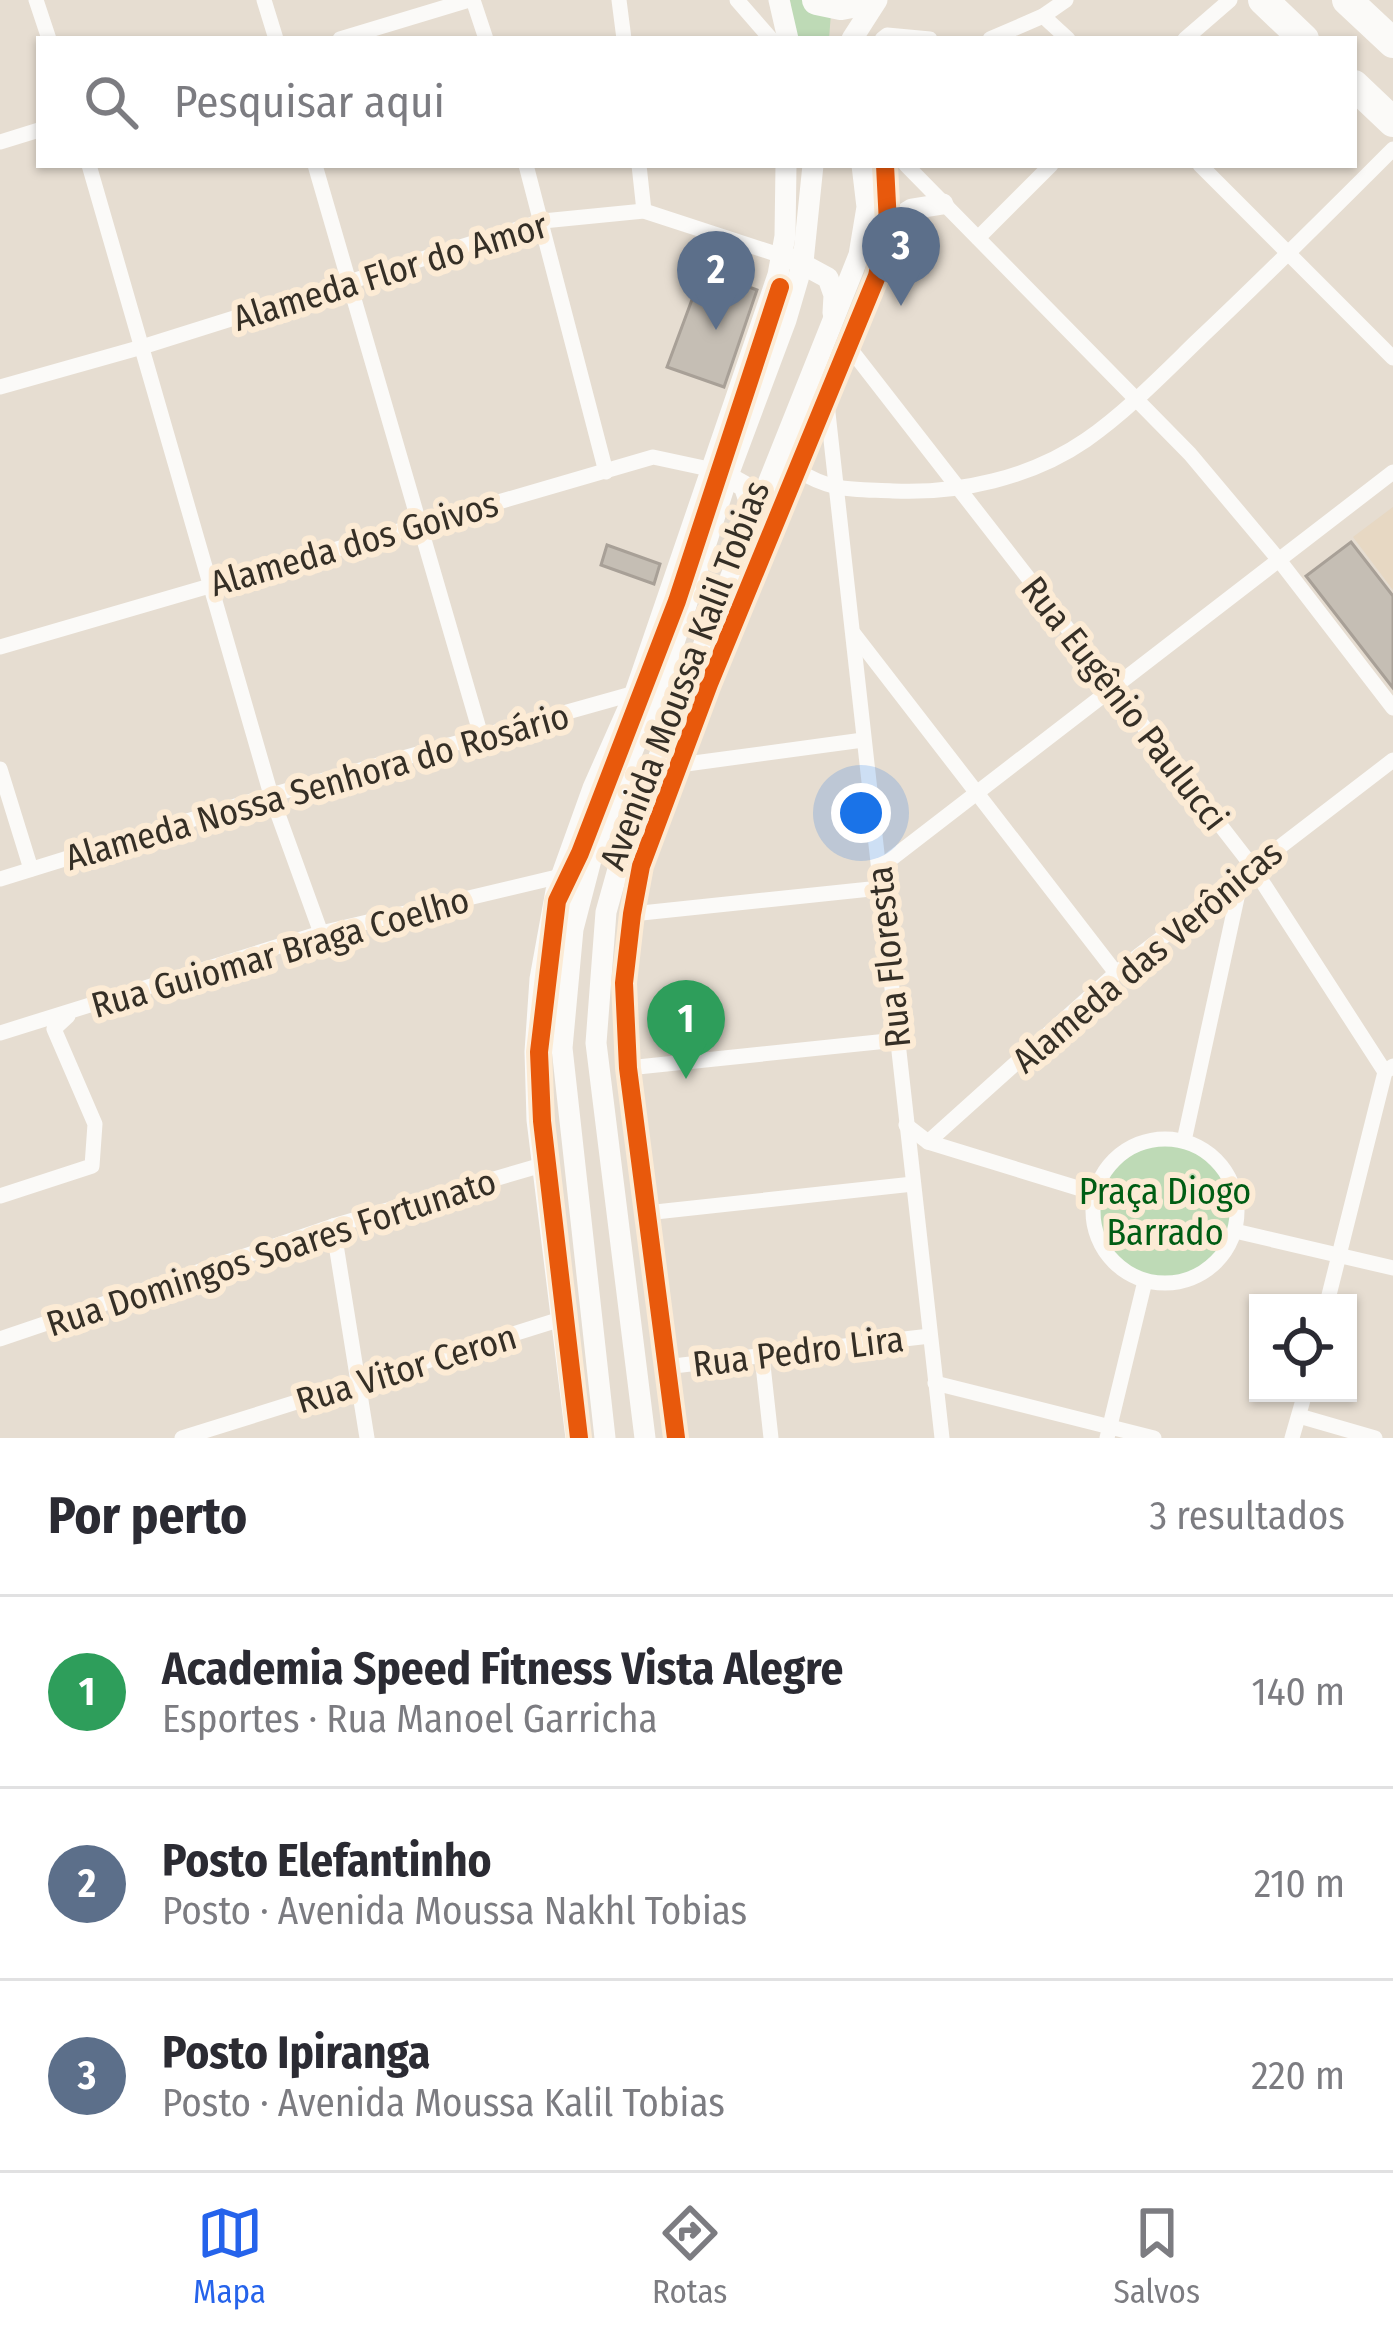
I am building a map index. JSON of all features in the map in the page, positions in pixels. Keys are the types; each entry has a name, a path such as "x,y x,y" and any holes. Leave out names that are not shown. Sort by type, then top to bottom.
{"highway":[{"path":"818,0 841,5 867,0"},
{"path":"1263,0 1301,36"},
{"path":"1347,0 1393,43"},
{"path":"1357,88 1393,122"}],"main road":[{"path":"855,36 878,0"},
{"path":"605,1438 562,1048 565,981 593,852 670,656 705,546 718,472 752,406 786,320 786,168"},
{"path":"576,1438 542,1166 535,1052 540,979 561,876 635,693 718,472 787,265 811,211 813,168"},
{"path":"645,1438 596,1043 606,912 627,837 711,626 755,518 787,466 809,381 832,326 870,257 862,168"},
{"name":"Avenida Moussa Kalil Tobias","path":"674,1438 628,1068 624,983 632,914 641,866 787,466 829,398 848,346 870,257 888,224 885,168"},
{"path":"888,224 912,209 943,204"},
{"path":"787,265 828,278 834,296 832,326"},
{"path":"809,381 829,398"},
{"path":"752,406 750,437 760,452 787,466"},
{"path":"718,472 744,486 755,518"},
{"path":"679,569 705,546"},
{"path":"709,684 711,626"},
{"path":"593,788 593,852"},
{"path":"627,837 666,796"},
{"path":"578,1202 601,1212 617,1203"},
{"path":"583,1256 590,1247 605,1242 622,1254"},
{"path":"636,1360 674,1438"}],"street":[{"path":"36,0 48,36"},
{"path":"264,0 275,36"},
{"path":"350,36 471,0 485,36"},
{"path":"620,0 624,36"},
{"path":"737,0 780,27"},
{"path":"997,36 1066,0"},
{"path":"1189,36 1230,0"},
{"path":"1042,16 1065,36"},
{"path":"0,142 36,131"},
{"path":"787,466 835,490 926,493 983,484 1083,442 1136,400 1393,148"},
{"path":"90,168 271,795 321,933"},
{"path":"316,168 482,739"},
{"path":"527,168 606,472"},
{"path":"639,168 644,211"},
{"path":"909,168 1190,454 1393,708"},
{"path":"977,238 1048,168"},
{"path":"1204,168 1393,358"},
{"name":"Alameda Flor do Amor","path":"0,387 543,221 644,211 787,265"},
{"name":"Rua Eugênio Paulucci","path":"848,346 1114,688 1389,1069"},
{"name":"Rua Floresta","path":"829,398 835,490 941,1438"},
{"name":"Alameda dos Goivos","path":"0,647 653,457 718,472"},
{"path":"878,869 1393,472"},
{"path":"851,630 1116,973"},
{"name":"Alameda Nossa Senhora do Rosário","path":"0,879 271,795 635,693"},
{"path":"680,765 863,740"},
{"name":"Alameda das Verônicas","path":"928,1142 1116,973 1393,760"},
{"path":"0,769 31,869"},
{"path":"1184,1142 1247,870"},
{"name":"Rua Guiomar Braga Coelho","path":"0,1033 321,933 561,876"},
{"path":"632,914 880,888"},
{"path":"0,1196 92,1166 95,1124 54,1029 74,1011"},
{"path":"628,1068 897,1040"},
{"path":"1329,1294 1389,1069"},
{"path":"906,1125 928,1142 1094,1192"},
{"path":"1161,1139 1184,1142 1222,1166 1233,1186 1235,1231 1210,1268 1168,1284 1145,1281 1108,1257 1096,1237 1094,1192 1119,1155 1138,1144 1161,1139"},
{"name":"Rua Domingos Soares Fortunato","path":"0,1339 333,1226 542,1166"},
{"path":"646,1213 913,1184"},
{"path":"333,1226 367,1438"},
{"path":"1235,1231 1393,1268"},
{"path":"1108,1432 1145,1281"},
{"name":"Rua Vitor Ceron","path":"182,1438 561,1319"},
{"name":"Rua Pedro Lira","path":"665,1367 930,1336"},
{"path":"762,1356 771,1438"},
{"path":"935,1383 1108,1432 1154,1438"},
{"path":"1292,1438 1303,1402"},
{"path":"1299,1416 1376,1438"}],"shaded area":[{"path":"1393,507 1393,590 1353,537"}],"green space":[{"path":"790,0 832,0 829,36 795,36"},
{"name":"Praça Diogo Barrado","path":"1165,1142 1191,1147 1214,1162 1229,1185 1234,1211 1229,1237 1214,1260 1191,1275 1165,1280 1139,1275 1116,1260 1101,1237 1096,1211 1101,1185 1116,1162 1139,1147"}],"building":[{"path":"703,270 757,290 724,387 667,367"},
{"path":"1351,542 1393,596 1393,688 1306,576"},
{"path":"607,545 660,564 654,584 601,565"}],"cycle path":[{"path":"676,1438 628,1068 624,983 632,914 641,866 709,684 877,276 888,224 885,168"},
{"path":"579,1438 542,1121 539,1052 557,901 677,601 780,287"}],"place":[{"name":"Posto Ipiranga","path":"901,306"},
{"name":"Posto Elefantinho","path":"716,330"},
{"name":"Academia Speed Fitness Vista Alegre","path":"686,1079"}]}
